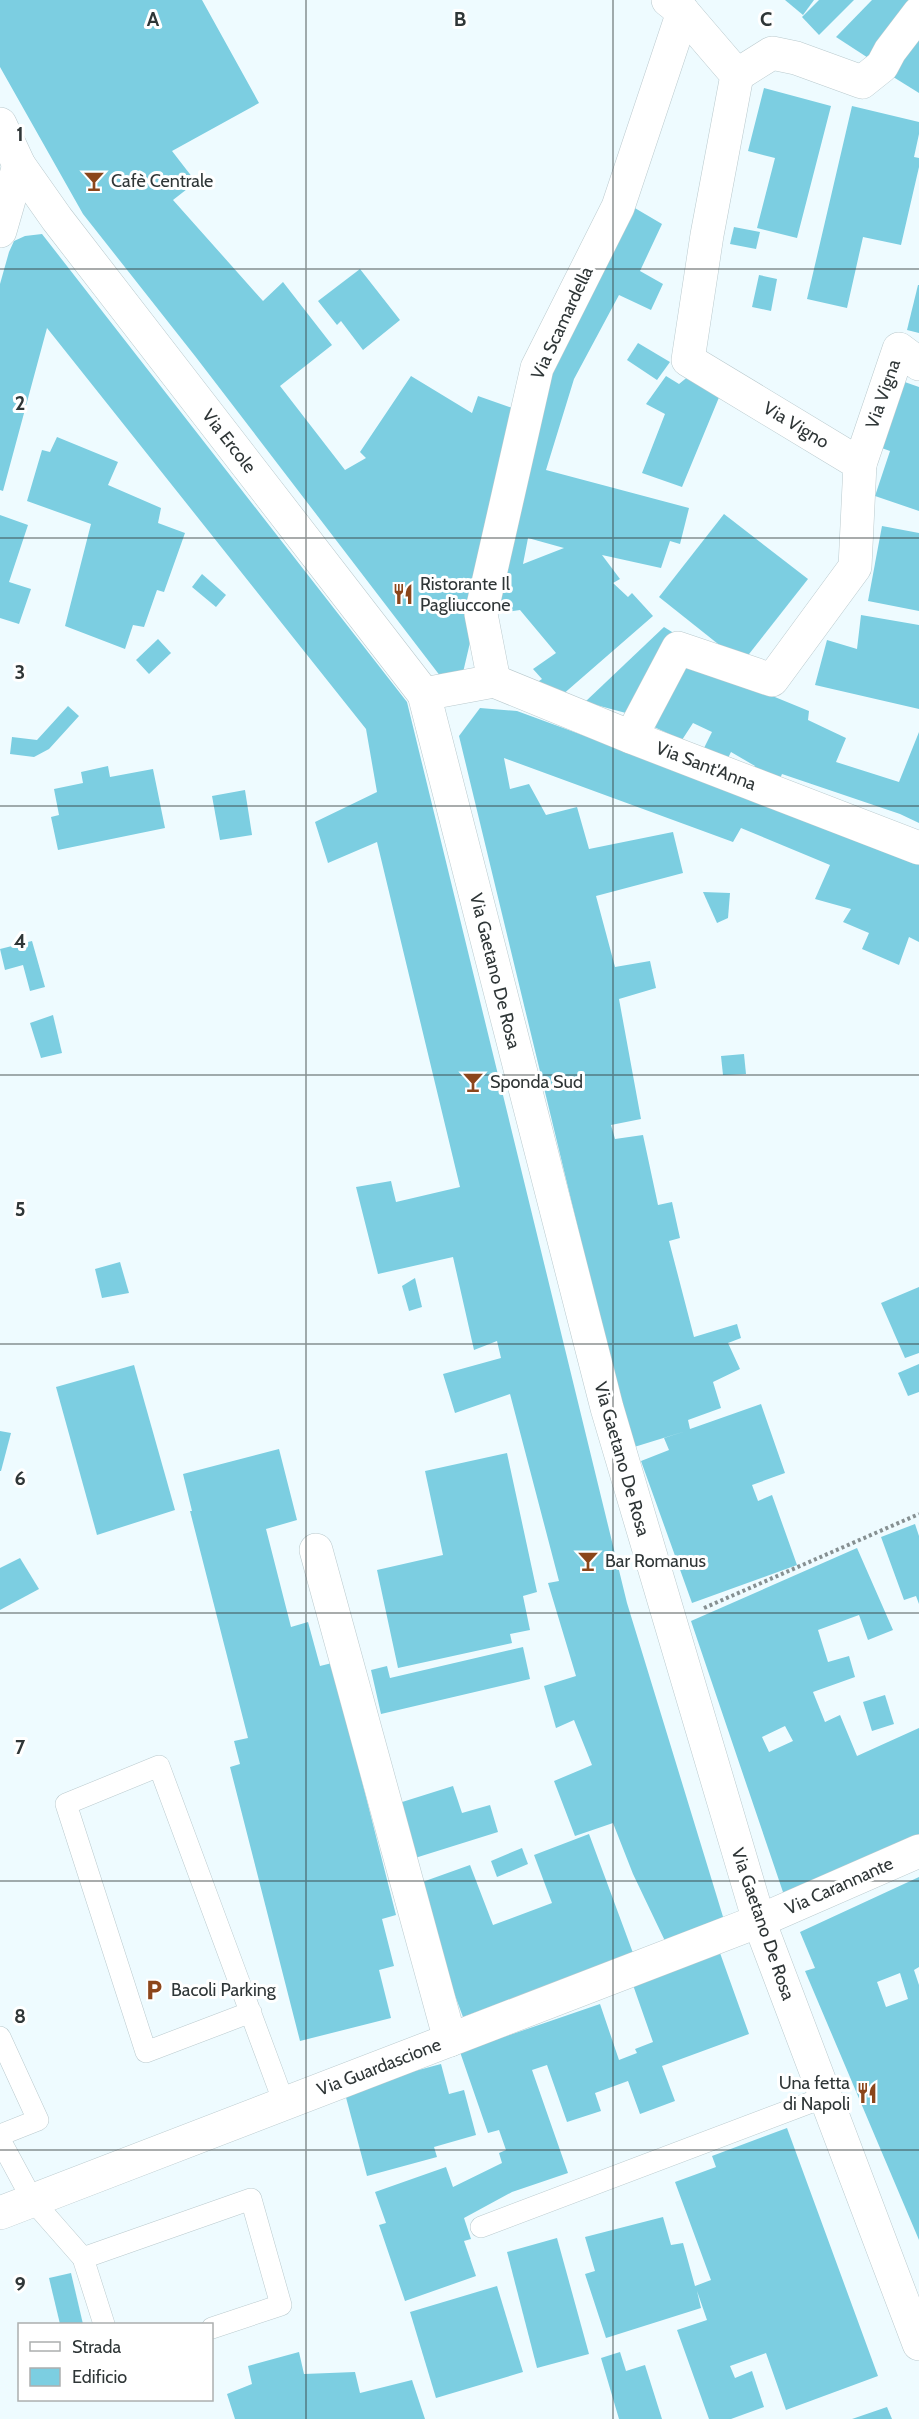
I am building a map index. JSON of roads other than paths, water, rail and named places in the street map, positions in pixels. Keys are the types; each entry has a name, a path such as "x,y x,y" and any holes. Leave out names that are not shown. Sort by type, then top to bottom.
{"street":[{"path":"676,6 737,75 772,53 796,58 862,82 882,66 890,51 919,13"},
{"name":"Via Scamardella","path":"494,681 480,614 537,368 618,207 676,6"},
{"name":"Via Vigno","path":"737,75 707,235 688,360 860,464"},
{"name":"Via Ercole","path":"0,124 19,165 64,228 424,694"},
{"path":"0,231 19,165"},
{"name":"Via Vigna","path":"860,464 899,349 919,364"},
{"path":"631,737 678,648 772,680 855,567 860,464"},
{"path":"424,694 494,681"},
{"name":"Via Sant'Anna","path":"494,681 631,737 919,848"},
{"name":"Via Gaetano De Rosa","path":"424,694 607,1408 759,1921 919,2344"},
{"path":"316,1550 450,2040"},
{"name":"Via Carannante","path":"759,1921 919,1851"},
{"name":"Via Guardascione","path":"0,2213 759,1921"}],"lane":[{"path":"251,2012 146,2052 66,1804 159,1766 251,2012 284,2103"},
{"path":"0,2037 38,2120 0,2138 33,2201 83,2258 103,2323"},
{"path":"481,2227 825,2097"},
{"path":"83,2258 251,2199 281,2305 213,2328"}],"place":[{"name":"Cafè Centrale","path":"94,181"},
{"name":"Ristorante Il Pagliuccone","path":"403,594"},
{"name":"Sponda Sud","path":"473,1082"},
{"name":"Bar Romanus","path":"588,1561"},
{"name":"Bacoli Parking","path":"154,1990"},
{"name":"Una fetta di Napoli","path":"867,2093"}]}
